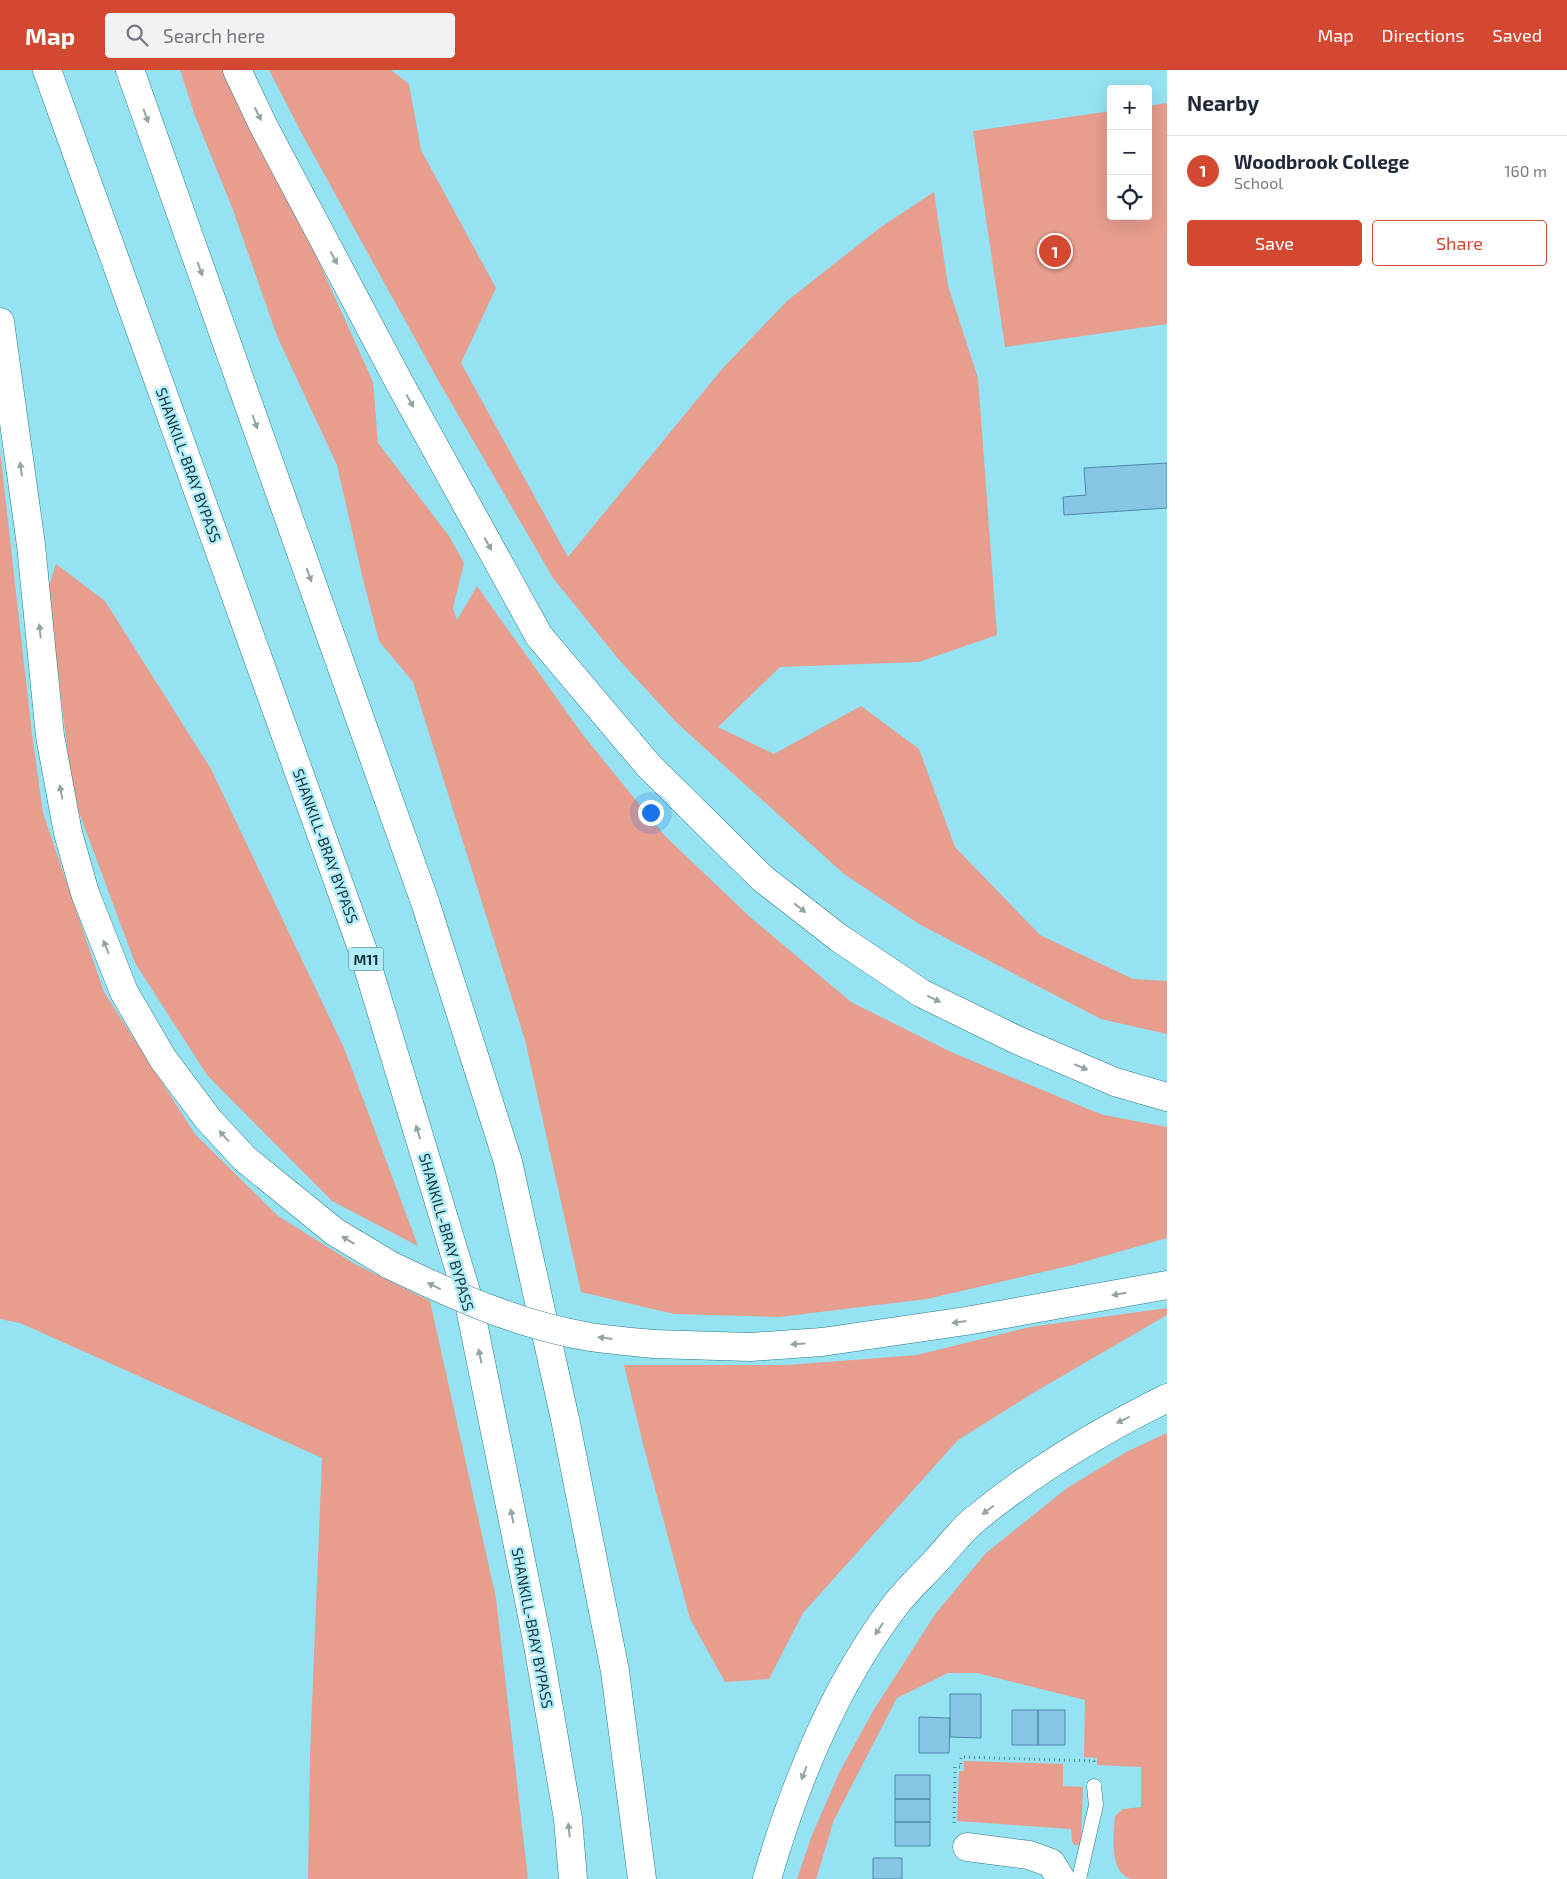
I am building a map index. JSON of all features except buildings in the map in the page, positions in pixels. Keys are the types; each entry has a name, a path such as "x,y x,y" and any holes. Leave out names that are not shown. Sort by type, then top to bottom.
{"main road":[{"name":"SHANKILL-BRAY BYPASS","path":"47,70 363,951 468,1298 538,1645 568,1818 574,1879"},
{"path":"130,70 426,905 508,1162 565,1419 615,1671 642,1879"},
{"path":"237,70 399,382 539,636 648,765 762,878 839,938 921,993 1017,1040 1115,1082 1167,1097"},
{"path":"0,322 31,545 50,736 68,833 85,894 124,992 162,1059 208,1119 245,1159 335,1232 390,1264 446,1292 495,1311 589,1336 654,1344 750,1347 822,1342 966,1321 1167,1285"},
{"path":"767,1879 778,1842 812,1753 852,1670 897,1603 972,1522 1015,1489 1114,1424 1167,1398"},
{"path":"967,1847 1051,1862 1061,1879"}],"lane":[{"path":"1079,1879 1096,1805 1094,1786"}],"path":[{"path":"967,1847 953,1822 955,1767 961,1767 961,1757 1094,1761 1094,1786"}],"shaded area":[{"path":"180,70 227,70 288,193 373,382 378,443 449,536 464,563 453,608 457,620 477,586 583,735 665,836 750,917 851,1002 951,1052 1088,1109 1104,1115 1167,1127 1167,1238 1073,1265 927,1299 779,1317 674,1314 581,1292 525,1040 413,682 379,641 337,465 277,336 233,210 195,116"},
{"path":"269,70 391,70 409,84 421,150 496,288 461,363 568,557 722,369 787,301 881,227 934,192 948,286 978,378 997,635 919,662 780,667 718,727 774,754 861,706 919,749 955,847 1040,935 1133,979 1167,981 1167,1034 1101,1019 919,924 844,874 677,723 620,661 553,578 438,380 302,134"},
{"path":"1167,103 1167,324 1005,347 973,131 1107,112 1107,220 1152,220 1152,105"},
{"path":"0,451 32,734 43,813 104,992 195,1134 278,1216 355,1264 430,1301 496,1598 528,1879 308,1879 310,1753 322,1458 20,1323 0,1319"},
{"path":"56,564 105,601 211,769 344,1048 418,1246 332,1201 207,1075 135,963 73,796 48,590"},
{"path":"1167,1308 1167,1315 1033,1393 958,1440 803,1613 769,1679 725,1682 690,1619 624,1365 788,1365 917,1355 1030,1327"},
{"path":"1167,1433 1167,1879 1132,1879 1124,1875 1119,1869 1114,1852 1115,1816 1123,1809 1141,1807 1141,1767 1097,1765 1097,1758 1084,1757 1085,1700 977,1673 948,1673 897,1698 834,1820 816,1879 797,1879 812,1835 840,1771 873,1711 936,1613 986,1553 1067,1488 1128,1451"},
{"path":"964,1761 1063,1764 1063,1786 1083,1787 1081,1841 1079,1845 1074,1845 1072,1841 1071,1829 957,1821 959,1771 964,1771"}],"place":[{"name":"Woodbrook College","path":"1055,251"}]}
